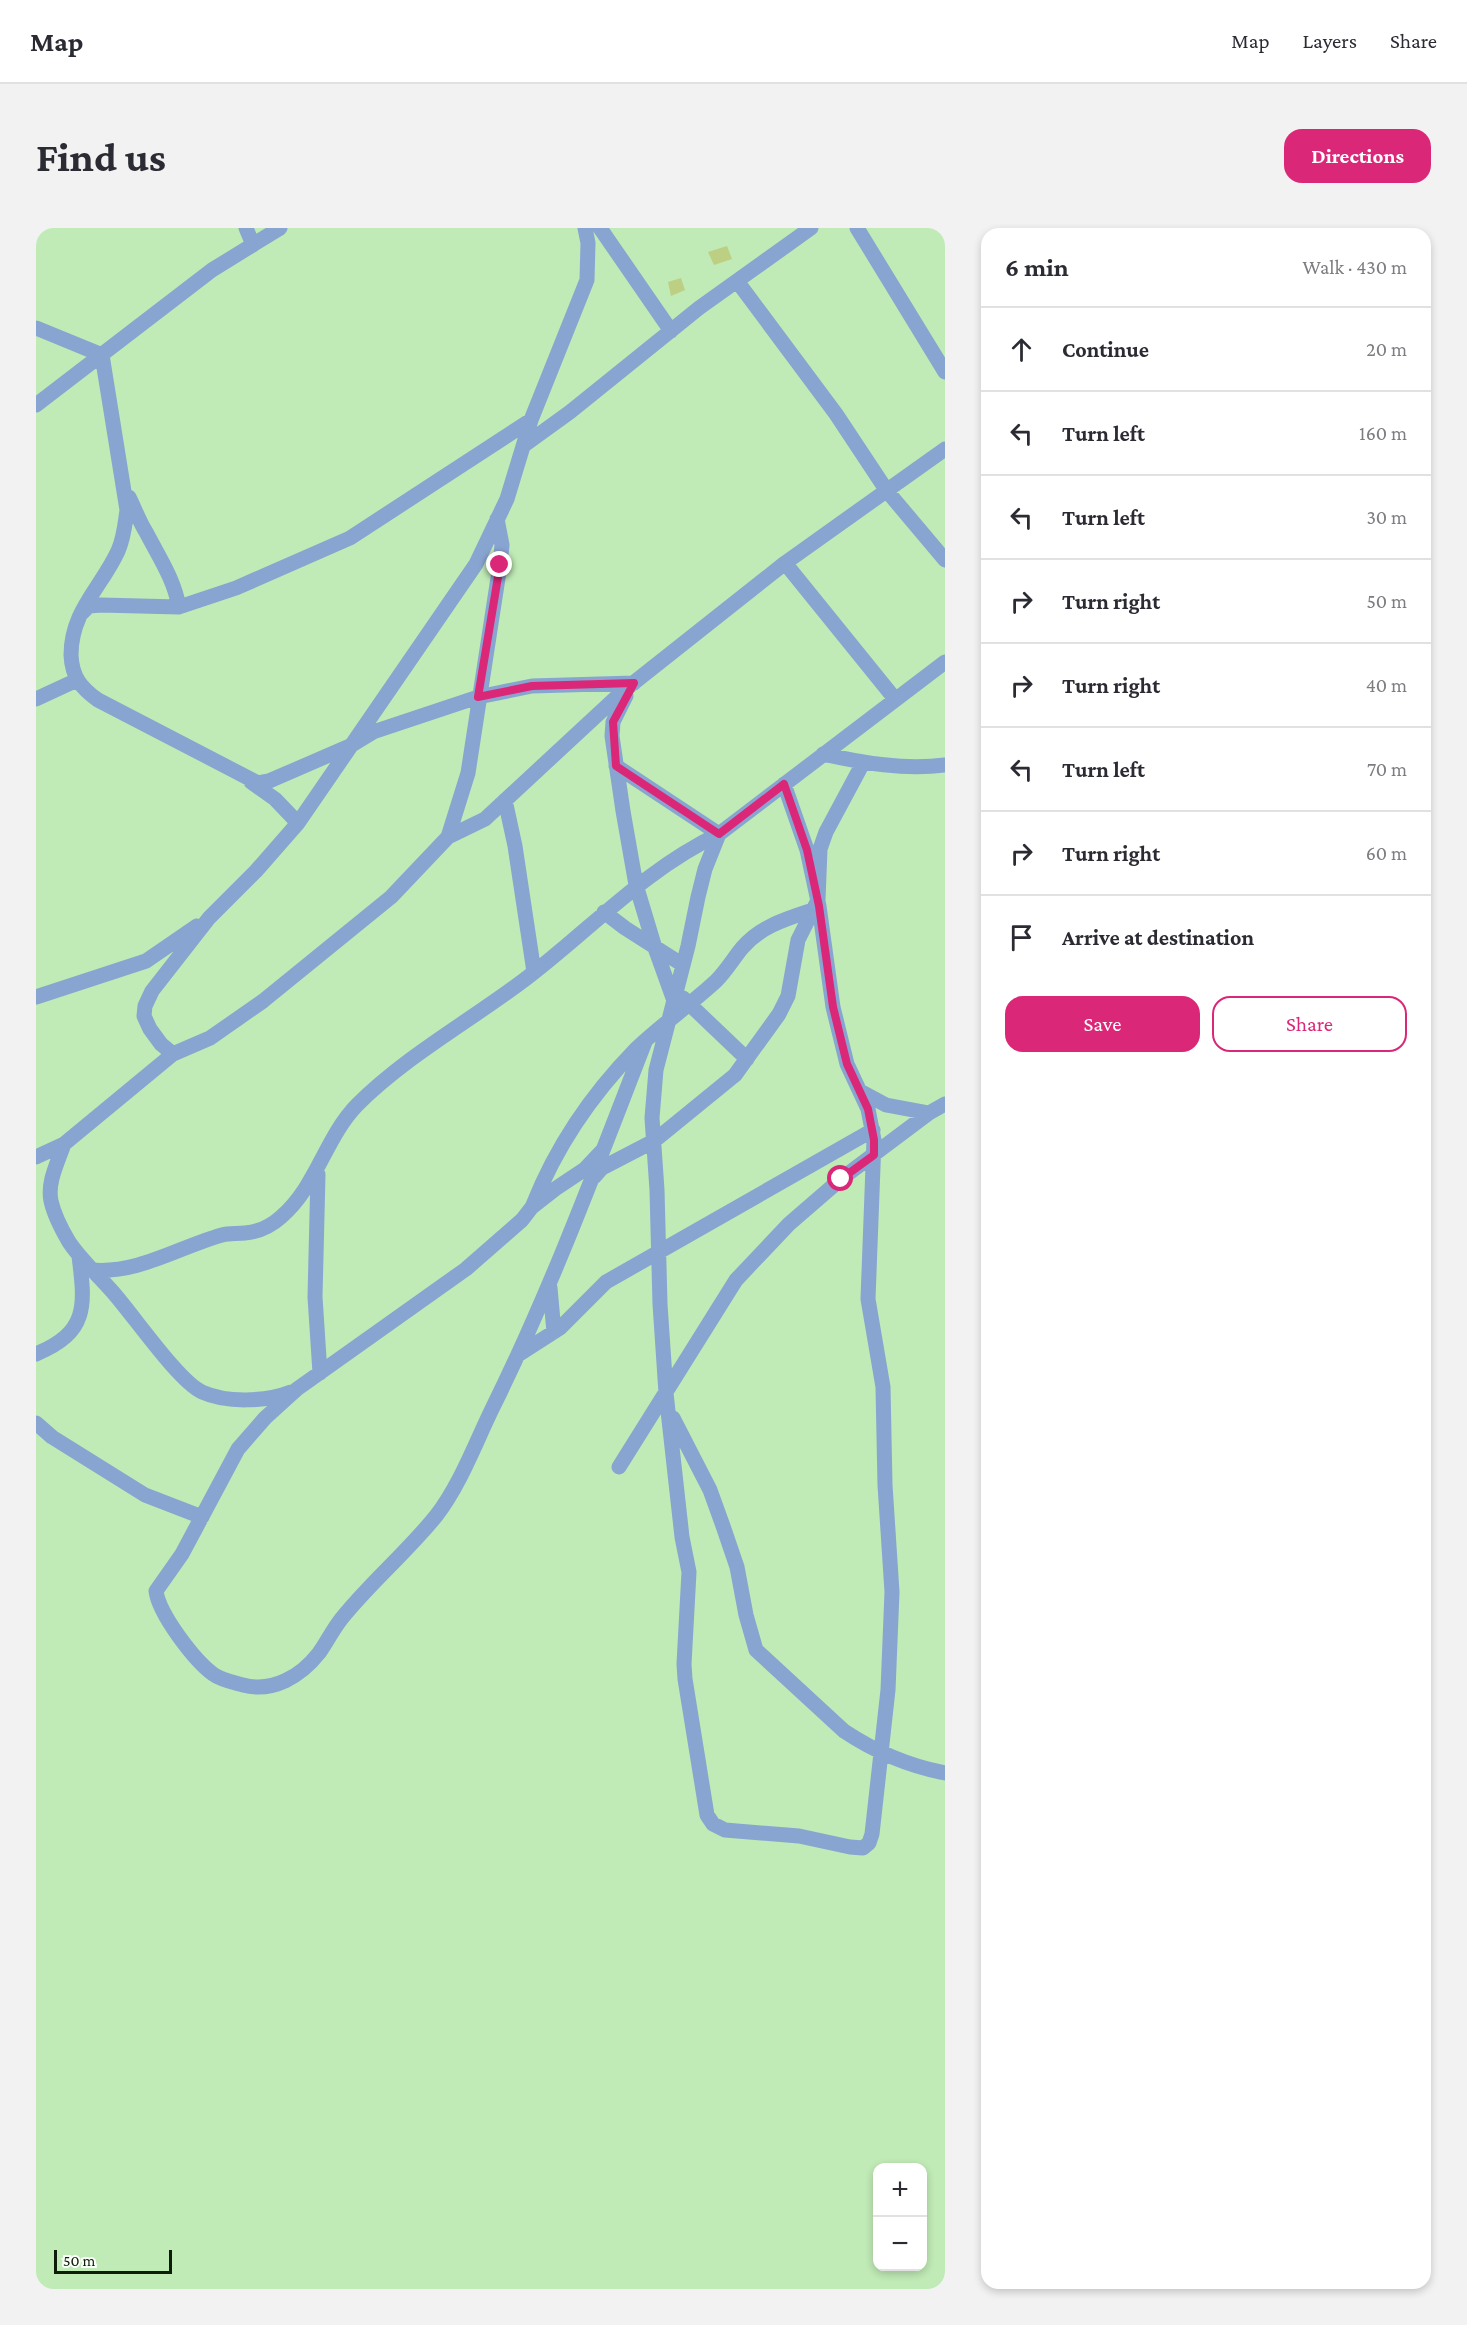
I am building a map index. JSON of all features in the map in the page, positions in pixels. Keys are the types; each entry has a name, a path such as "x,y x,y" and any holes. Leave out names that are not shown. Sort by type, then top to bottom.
{"street":[{"path":"246,228 252,245"},
{"path":"36,405 212,270 280,228"},
{"path":"173,1054 161,1044 144,1016 145,1006 152,991 209,918 298,823 476,564 507,499 531,420 587,280 588,243 585,228"},
{"path":"600,228 671,331"},
{"path":"523,446 737,281 811,228"},
{"path":"857,228 945,372"},
{"path":"737,281 836,414 886,490 945,560"},
{"path":"36,328 102,355"},
{"path":"102,355 127,510 118,551 79,615 71,640 72,667 77,681 85,691 98,700 258,783 269,782 350,746 373,732 478,697 532,686 634,683"},
{"path":"79,615 89,606 101,605 179,607 236,588 350,538 531,420"},
{"path":"36,1157 64,1144 173,1054 210,1038 263,1001 391,897 447,837 485,819 634,683 785,563 945,449"},
{"path":"122,481 145,532 167,569 176,590 179,607"},
{"path":"447,837 468,773 500,565 502,545 497,519"},
{"path":"785,563 895,699"},
{"path":"92,1270 112,1270 155,1260 224,1234 246,1233 265,1228 281,1217 307,1189 348,1116 397,1071 534,972 636,885 678,856 719,834 945,662"},
{"path":"36,699 77,681"},
{"path":"634,683 613,722 616,766 636,885 655,948 674,994 689,1004 747,1059"},
{"path":"36,689 52,692"},
{"path":"824,754 863,763 894,766 945,765"},
{"path":"590,1182 602,1168 654,1141 735,1075 785,1004 798,940 815,905 820,849 826,832 863,763"},
{"path":"616,766 719,834"},
{"path":"246,778 275,799 298,823"},
{"path":"719,834 700,888 683,965 667,1022 653,1091 666,1393 682,1538 689,1572 685,1679 707,1815 713,1824 725,1830 799,1836 863,1848 869,1843 872,1834 888,1690 892,1592 885,1485 883,1387 868,1299 873,1130 868,1109 847,1064 833,1007 807,850 784,784"},
{"path":"505,800 515,846 534,972"},
{"path":"645,1042 550,1285 457,1480 436,1515 341,1619 318,1654 301,1671 285,1682 269,1686 249,1686 218,1678 207,1670 189,1650 157,1600 156,1591 182,1554 238,1449 251,1432 297,1389 466,1269 522,1220 532,1207 548,1172 578,1121 601,1088 645,1042 725,971 753,937 775,923 815,905"},
{"path":"604,912 683,965"},
{"path":"36,997 146,961 209,918"},
{"path":"860,1091 886,1105 929,1113"},
{"path":"619,1467 736,1280 789,1224 841,1179 929,1113 945,1104"},
{"path":"518,1355 554,1332 606,1282 873,1130"},
{"path":"64,1144 52,1178 50,1198 69,1241 79,1256 136,1319 183,1377 201,1391 224,1398 269,1397 297,1389"},
{"path":"532,1207 585,1169 602,1151"},
{"path":"318,1168 315,1297 320,1373"},
{"path":"36,1354 52,1348 70,1332 82,1312 84,1294 79,1256"},
{"path":"550,1285 554,1332"},
{"path":"669,1410 710,1490 737,1567 746,1616 756,1650 844,1731 880,1752 904,1762 945,1773"},
{"path":"36,1423 61,1442 145,1495 202,1517"}],"building":[{"path":"727,246 732,259 714,265 708,252"},
{"path":"681,278 685,290 671,296 668,282"}],"route":[{"path":"500,565 478,697 508,689 532,686 634,683 613,722 612,736 616,766 719,834 784,784 807,850 819,906 833,1007 847,1064 868,1109 873,1130 874,1155 841,1179"}]}
